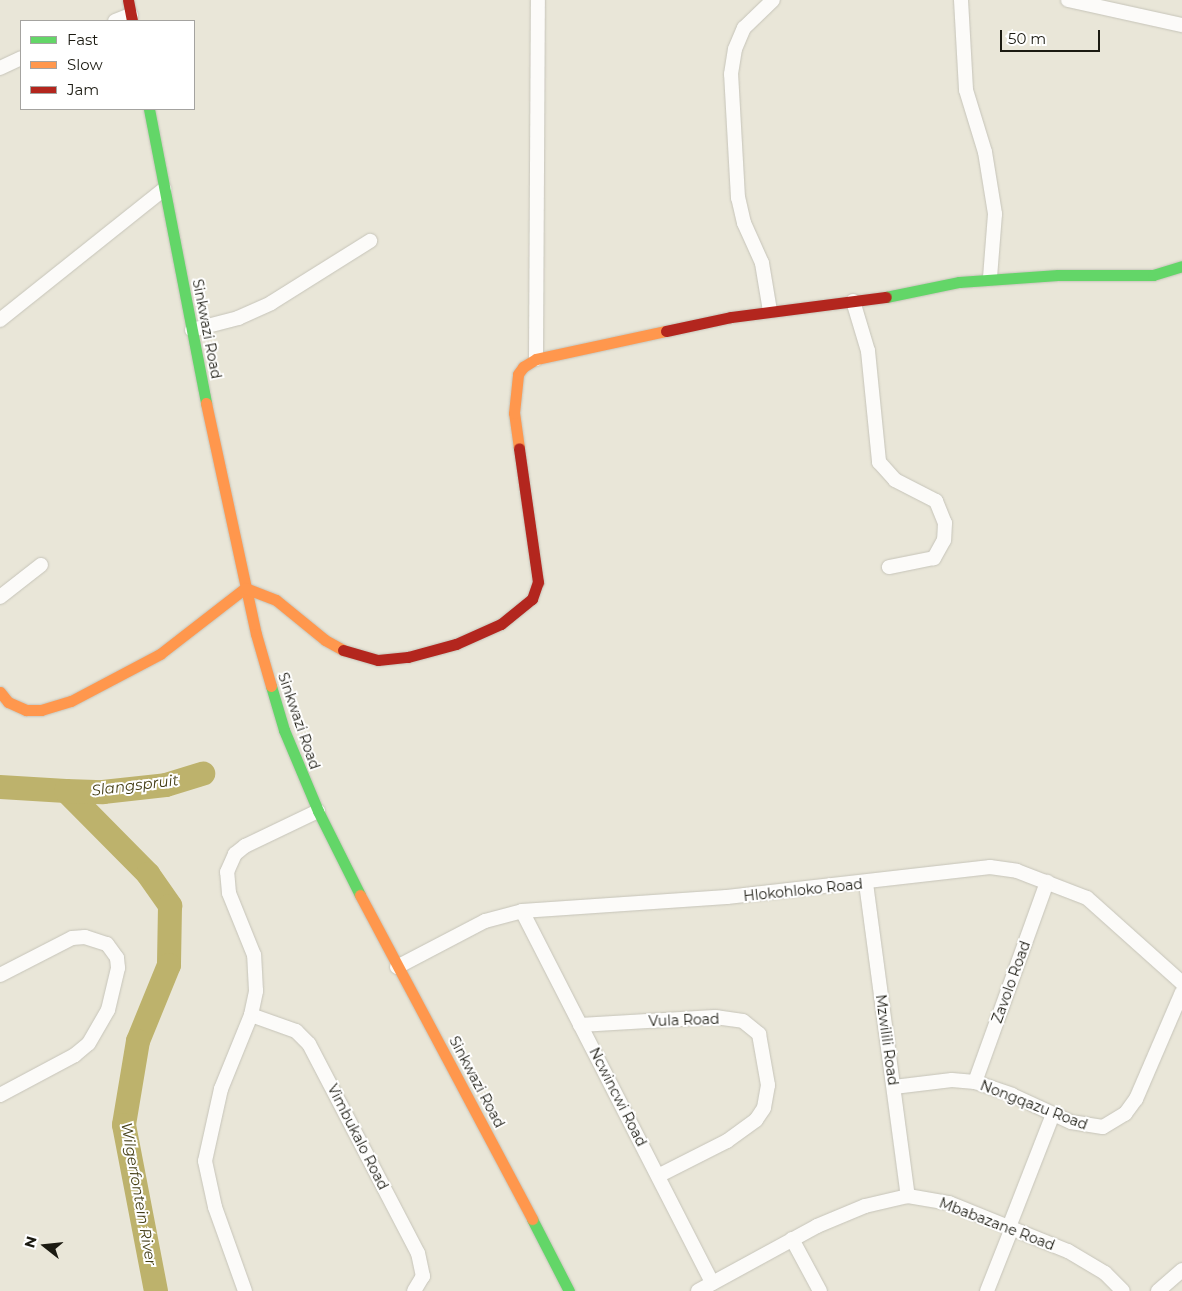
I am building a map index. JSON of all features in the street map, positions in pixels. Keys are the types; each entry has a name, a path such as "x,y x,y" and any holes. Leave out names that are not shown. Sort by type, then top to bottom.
{"street":[{"path":"128,0 131,18"},
{"path":"536,359 539,242 538,0"},
{"path":"770,311 762,263 744,223 738,198 731,74 736,49 744,28 773,0"},
{"path":"962,0 966,90 985,152 995,214 990,278"},
{"path":"1068,0 1182,25"},
{"path":"0,68 20,58"},
{"name":"Sinkwazi Road","path":"149,110 245,588 284,730 297,765 318,811 397,967 444,1049 569,1291"},
{"path":"0,320 164,189"},
{"path":"192,330 238,318 271,303 370,241"},
{"path":"0,692 8,702 26,710 41,710 71,701 160,654 245,588 276,600 325,640 348,652 378,660 408,657 456,644 501,624 521,610 532,599 538,582 519,460 514,395 518,374 523,367 536,359 672,327 770,311 853,301 990,278 1153,275 1182,266"},
{"path":"853,301 868,351 879,462 895,480 936,501 945,523 944,540 934,558 889,568"},
{"path":"0,597 41,565"},
{"path":"245,1291 215,1207 205,1161 221,1089 251,1015 256,991 255,963 249,937 226,883 230,861 245,846 318,811"},
{"name":"Hlokohloko Road","path":"397,967 485,921 522,911 727,898 990,867 1017,871 1096,904 1182,983"},
{"name":"Zavolo Road","path":"975,1082 1047,882"},
{"name":"Mzwilili Road","path":"866,883 908,1196"},
{"name":"Ncwincwi Road","path":"522,911 712,1284"},
{"path":"0,975 72,938 85,936 107,944 117,958 116,981 98,1030 75,1055 0,1096"},
{"name":"Nongqazu Road","path":"894,1087 952,1080 975,1082 1071,1122 1098,1128 1114,1122 1124,1114 1136,1099 1182,992"},
{"name":"Vimbukalo Road","path":"251,1015 296,1031 309,1044 418,1253 423,1276 414,1291"},
{"name":"Vula Road","path":"580,1025 715,1017 743,1021 759,1034 768,1085 764,1108 756,1120 727,1141 658,1176"},
{"path":"987,1291 1052,1114"},
{"name":"Mbabazane Road","path":"698,1291 792,1240 865,1206 908,1196 949,1203 1087,1261 1116,1282 1124,1291"},
{"path":"792,1240 820,1291"},
{"path":"1158,1291 1182,1270"}],"waterway":[{"name":"Slangspruit","path":"66,791 103,792 166,785 203,774"},
{"name":"Wilgerfontein River","path":"0,787 66,791 148,874 170,906 169,965 138,1041 124,1125 156,1291"}],"traffic: fast":[{"path":"149,110 206,403"},
{"path":"886,297 959,282 1058,275 1153,275 1182,266"},
{"path":"271,686 284,730 318,811 360,895"},
{"path":"532,1219 569,1291"}],"traffic: slow":[{"path":"519,448 514,413 518,374 523,367 536,359 666,331"},
{"path":"206,403 256,634 271,686"},
{"path":"0,692 8,702 26,710 41,710 71,701 160,654 245,588 276,600 325,640 343,650"},
{"path":"360,895 532,1219"}],"traffic: jam":[{"path":"128,0 132,20"},
{"path":"666,331 731,317 886,297"},
{"path":"343,650 378,660 408,657 456,644 501,624 532,599 538,582 519,448"}]}
